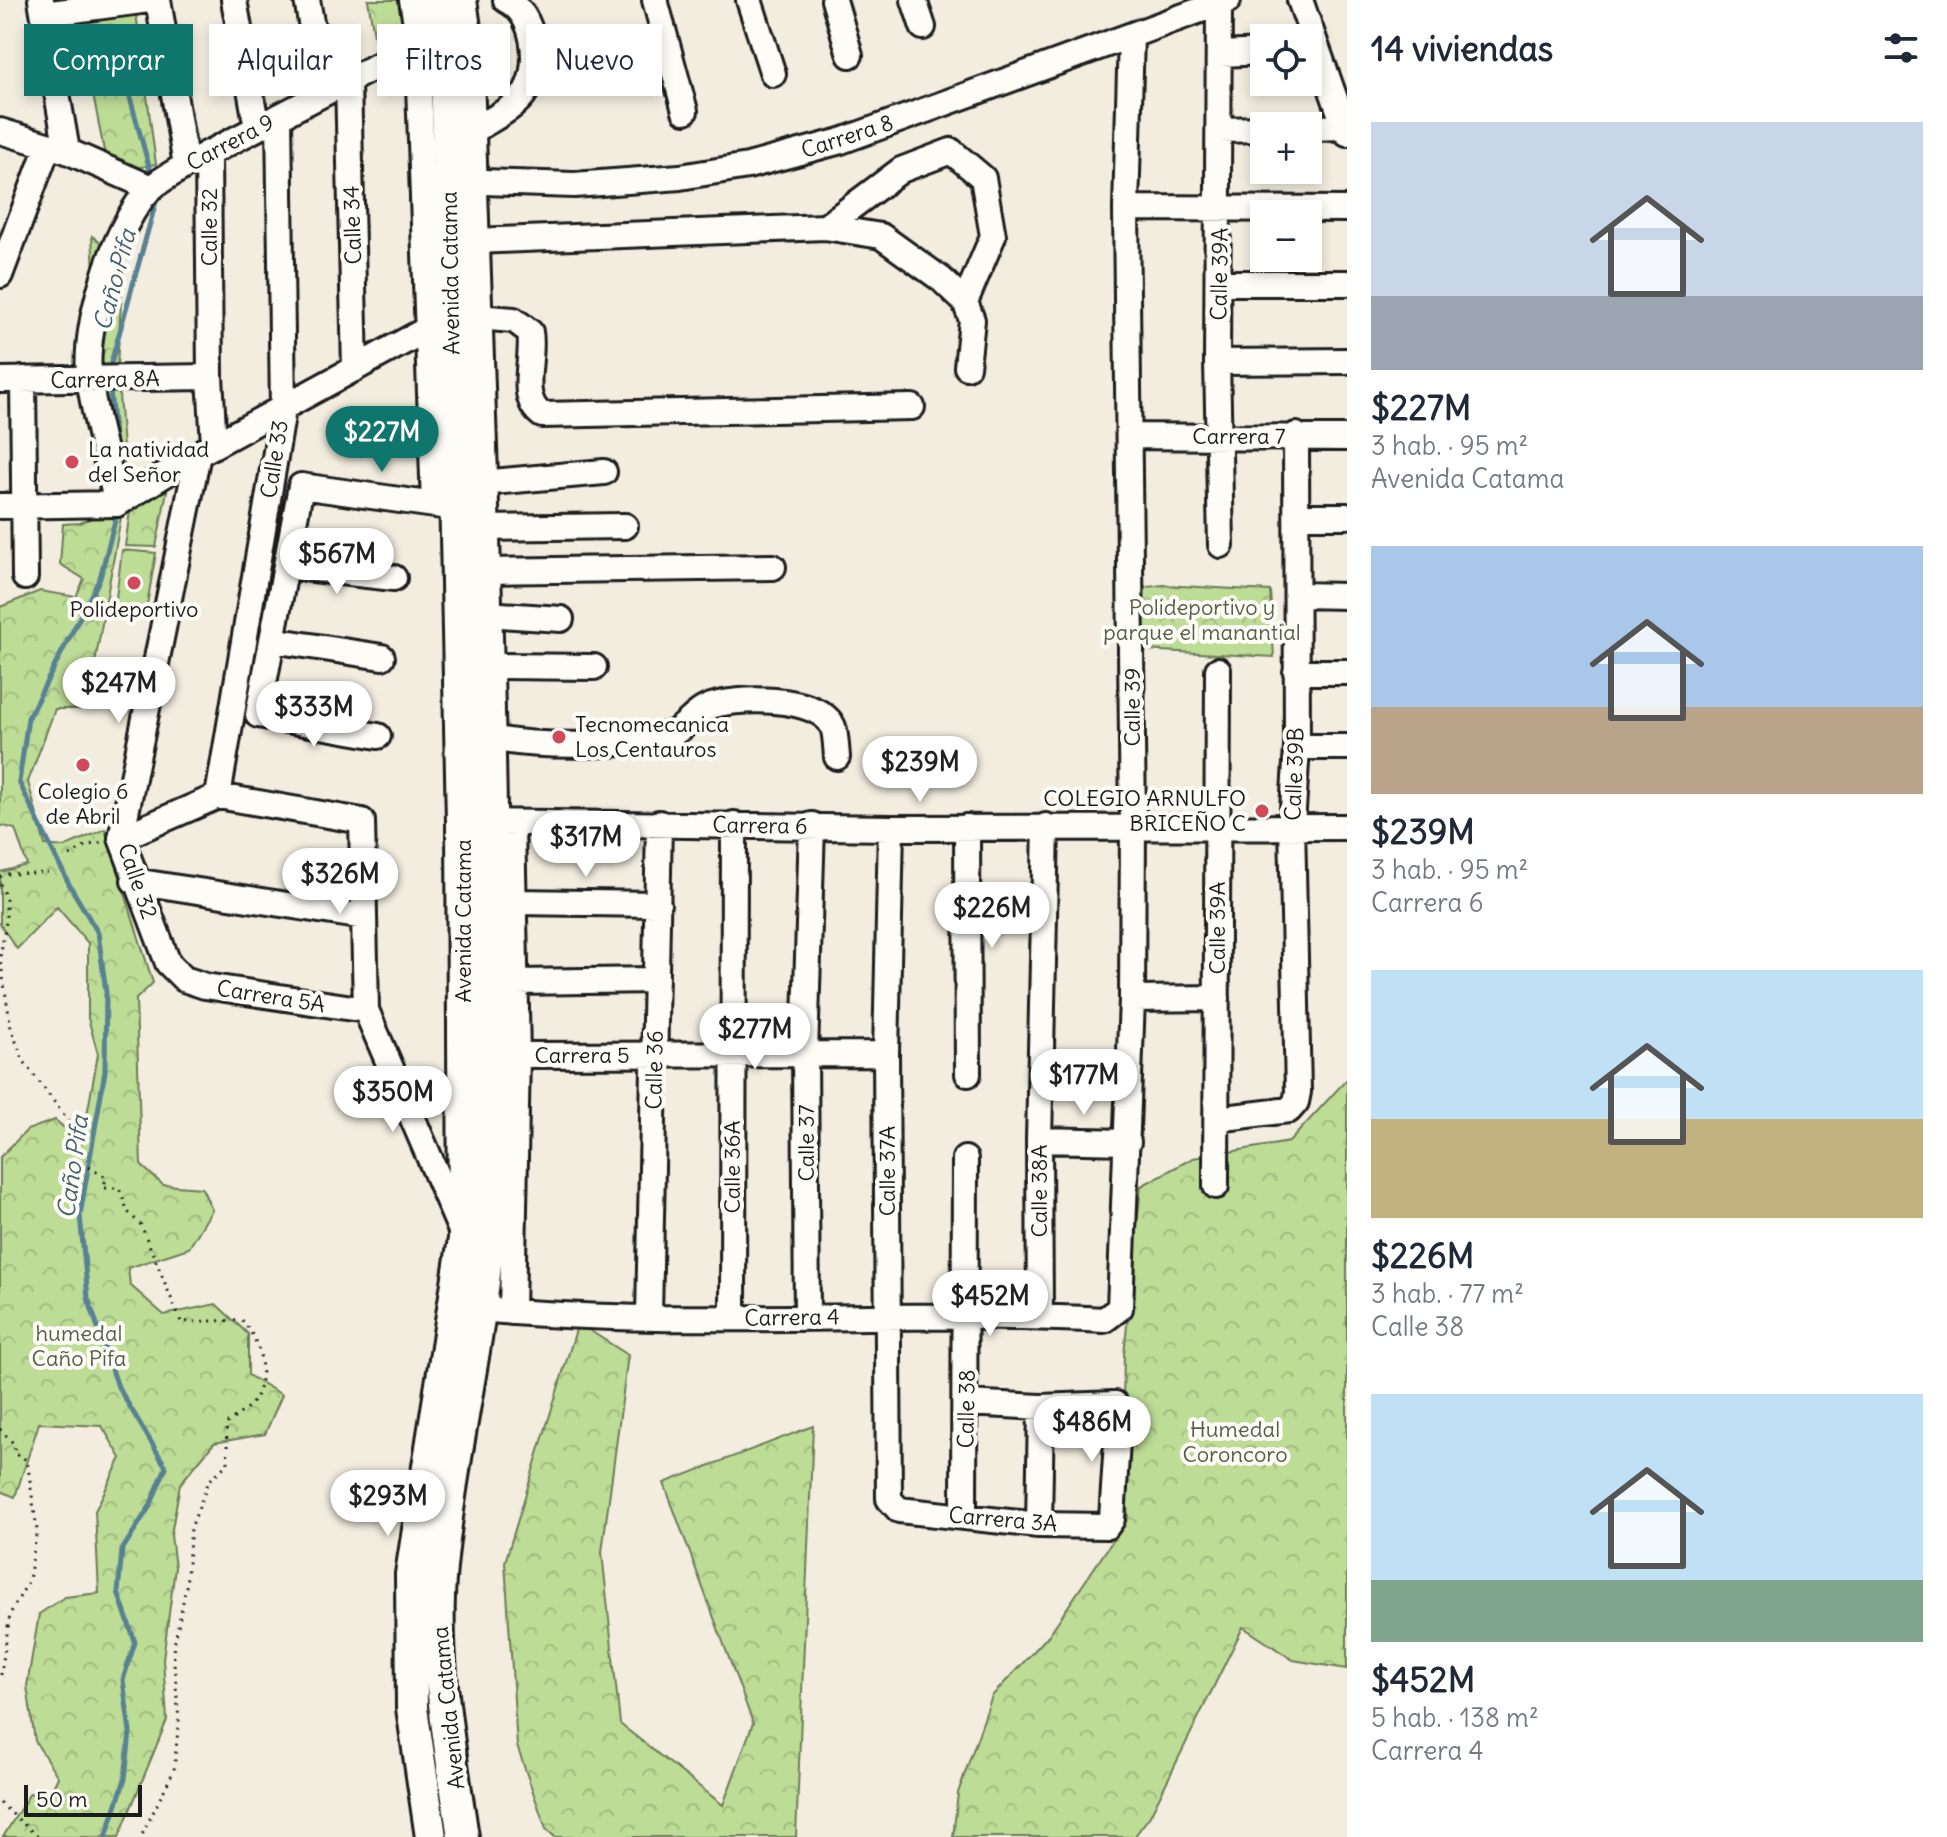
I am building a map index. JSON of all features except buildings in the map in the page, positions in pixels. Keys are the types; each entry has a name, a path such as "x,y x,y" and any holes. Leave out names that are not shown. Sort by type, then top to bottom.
{"main road":[{"name":"Avenida Catama","path":"431,1837 412,1708 411,1574 422,1492 458,1293 464,1239 464,1147 489,823 445,507 460,180 470,133 467,42 446,4"},
{"name":"Avenida Catama","path":"446,4 446,56 460,180 473,241 452,321 481,483 490,738 491,1196 480,1309 440,1569 443,1701 463,1837"}],"street":[{"path":"0,275 57,148 42,7 149,0"},
{"path":"158,0 186,165"},
{"name":"Calle 33","path":"218,796 283,410 268,123 234,0"},
{"path":"307,0 311,24"},
{"path":"412,0 415,24"},
{"path":"470,133 515,103 527,91 531,77 532,34 527,17 519,6 506,0"},
{"path":"655,0 685,111"},
{"path":"749,0 773,74"},
{"path":"834,0 850,55"},
{"path":"914,0 923,27"},
{"path":"1300,0 1307,24"},
{"name":"Carrera 8","path":"460,180 574,185 680,177 748,166 841,141 1224,2"},
{"name":"Calle 39A","path":"1221,545 1217,362 1219,130 1224,2"},
{"name":"Carrera 9","path":"436,24 446,4"},
{"name":"Calle 39","path":"1104,1320 1113,1316 1122,1297 1132,999 1126,208 1131,36"},
{"path":"1221,54 1250,53"},
{"path":"1322,70 1346,130 1322,129"},
{"name":"Carrera 9","path":"151,188 186,165 318,96"},
{"name":"Calle 34","path":"348,96 355,369"},
{"path":"423,96 452,321"},
{"path":"1219,130 1250,129"},
{"path":"0,131 57,148 151,188 140,200 125,229 105,279 92,324 90,381 117,504"},
{"path":"825,227 901,170 951,151 983,178 993,236 965,302"},
{"name":"Calle 32","path":"178,974 168,963 134,881 121,838 206,449 210,377 208,153"},
{"path":"1126,208 1347,209"},
{"path":"473,241 825,227 881,236 941,279 965,302 972,320 967,367"},
{"path":"1218,283 1347,283"},
{"path":"11,506 117,504 206,449 452,321 514,320 530,332 528,395 535,410 542,415 912,407"},
{"path":"1217,362 1347,361"},
{"name":"Carrera 8A","path":"12,380 210,377"},
{"path":"12,380 11,506 25,577"},
{"name":"Carrera 7","path":"1130,436 1296,435 1347,438"},
{"name":"Calle 39B","path":"1217,1119 1289,1110 1298,1092 1292,825 1297,747 1296,435"},
{"path":"481,483 604,472"},
{"path":"378,736 258,715 301,486 445,507"},
{"path":"1297,516 1347,516"},
{"path":"483,528 625,526"},
{"path":"286,566 394,578"},
{"path":"484,571 773,567"},
{"path":"1298,595 1347,596"},
{"path":"486,614 561,619"},
{"path":"272,640 382,657"},
{"path":"487,666 594,667"},
{"name":"Calle 39A","path":"1216,1186 1218,670"},
{"path":"1296,672 1347,672"},
{"path":"490,738 522,745 644,740 681,730 696,713 710,706 767,701 795,703 819,712 832,725 837,757"},
{"path":"1297,747 1347,747"},
{"path":"121,838 218,796 362,821 366,1010 464,1239"},
{"name":"Carrera 6","path":"489,823 891,828 1347,827"},
{"name":"Avenida Catama","path":"489,823 514,902 517,1055 512,1312"},
{"name":"Calle 36","path":"649,1316 659,823"},
{"name":"Calle 36A","path":"733,1317 731,1055 734,824"},
{"name":"Calle 37","path":"807,1317 805,1054 812,825"},
{"name":"Calle 38A","path":"1040,1317 1039,1140 1046,826"},
{"path":"967,827 968,1074"},
{"name":"Calle 37A","path":"891,828 886,1054 889,1499 899,1510"},
{"path":"134,881 364,917"},
{"path":"514,902 658,904"},
{"name":"Carrera 5A","path":"178,974 205,986 366,1010"},
{"path":"515,982 656,980"},
{"path":"1132,999 1217,998"},
{"name":"Carrera 5","path":"517,1055 886,1054"},
{"path":"1039,1140 1128,1142"},
{"path":"426,1148 445,1157 464,1147"},
{"name":"Calle 38","path":"964,1516 967,1403 965,1159"},
{"name":"Carrera 4","path":"480,1309 649,1316 887,1315 1104,1320"},
{"path":"967,1403 1041,1407 1039,1525"},
{"name":"Carrera 3A","path":"899,1510 1039,1525 1107,1526 1112,1519 1119,1410 1115,1404 1041,1407"}],"path":[{"path":"70,856 85,846 121,838"},
{"path":"0,877 5,874 48,873"},
{"path":"0,884 6,901 0,958 11,1028 23,1060 69,1122 74,1138 69,1162 87,1166 106,1177 104,1188 119,1188 128,1212 141,1225 181,1322 242,1320 255,1336 263,1372 255,1401 226,1424 228,1463 209,1481 191,1528 186,1587 173,1651 179,1720 174,1770 141,1837"},
{"path":"0,903 6,901"},
{"path":"0,1429 14,1444 15,1454 27,1460 37,1530 29,1580 10,1614 0,1681"},
{"path":"0,1803 38,1837"}],"green space":[{"path":"368,0 400,0 405,24 377,24 376,47"},
{"path":"135,5 138,24 80,24 78,16"},
{"path":"93,96 147,96 156,164 136,168 105,156"},
{"name":"humedal Caño Pifa","path":"92,236 113,252 125,238 117,367 126,489 92,680 79,709 55,709 28,782 45,845 64,847 105,829 153,983 136,999 141,1165 163,1185 202,1188 212,1210 189,1248 128,1268 130,1285 164,1315 216,1304 248,1334 248,1375 282,1395 265,1434 214,1443 180,1484 171,1535 175,1568 163,1659 167,1720 119,1837 3,1837 30,1793 48,1798 58,1777 35,1741 27,1686 39,1614 65,1597 99,1593 95,1511 121,1458 102,1426 39,1423 15,1497 0,1491 0,1157 27,1130 55,1120 82,1143 98,1054 88,1018 88,943 57,907 17,949 0,924 0,872 27,865 15,829 0,825 0,607 40,591 76,597 84,579 60,564 63,524 80,523 99,515 101,501 85,339 95,289"},
{"path":"172,465 156,547 125,546 133,490"},
{"name":"Polideportivo","path":"122,550 156,553 145,616 114,614"},
{"name":"Polideportivo y parque el manantial","path":"1163,585 1270,591 1274,657 1142,650 1140,588"},
{"name":"Humedal Coroncoro","path":"1347,1079 1347,1669 1293,1660 1243,1627 1150,1816 1134,1837 953,1837 958,1793 992,1696 1048,1636 1128,1518 1122,1447 1124,1355 1141,1186 1193,1158 1289,1142"},
{"path":"578,1323 628,1355 602,1552 620,1724 723,1805 753,1723 664,1483 813,1426 796,1837 555,1837 546,1829 517,1746 505,1562"}],"waterway":[{"name":"Caño Pifa","path":"130,96 150,170"},
{"name":"Caño Pifa","path":"109,370 157,198"},
{"name":"Caño Pifa","path":"110,389 115,448"},
{"name":"Caño Pifa","path":"106,1837 125,1779 130,1732 123,1680 135,1642 118,1592 122,1550 150,1506 166,1467 118,1387 88,1298 80,1215 105,1071 106,992 98,933 70,886 19,782 28,718 100,578 117,513"}],"place":[{"name":"La natividad del Señor","path":"72,462"},
{"name":"Polideportivo","path":"134,583"},
{"name":"Tecnomecanica Los Centauros","path":"559,737"},
{"name":"Colegio 6 de Abril","path":"83,765"},
{"name":"COLEGIO ARNULFO BRICEÑO C","path":"1262,811"}]}
